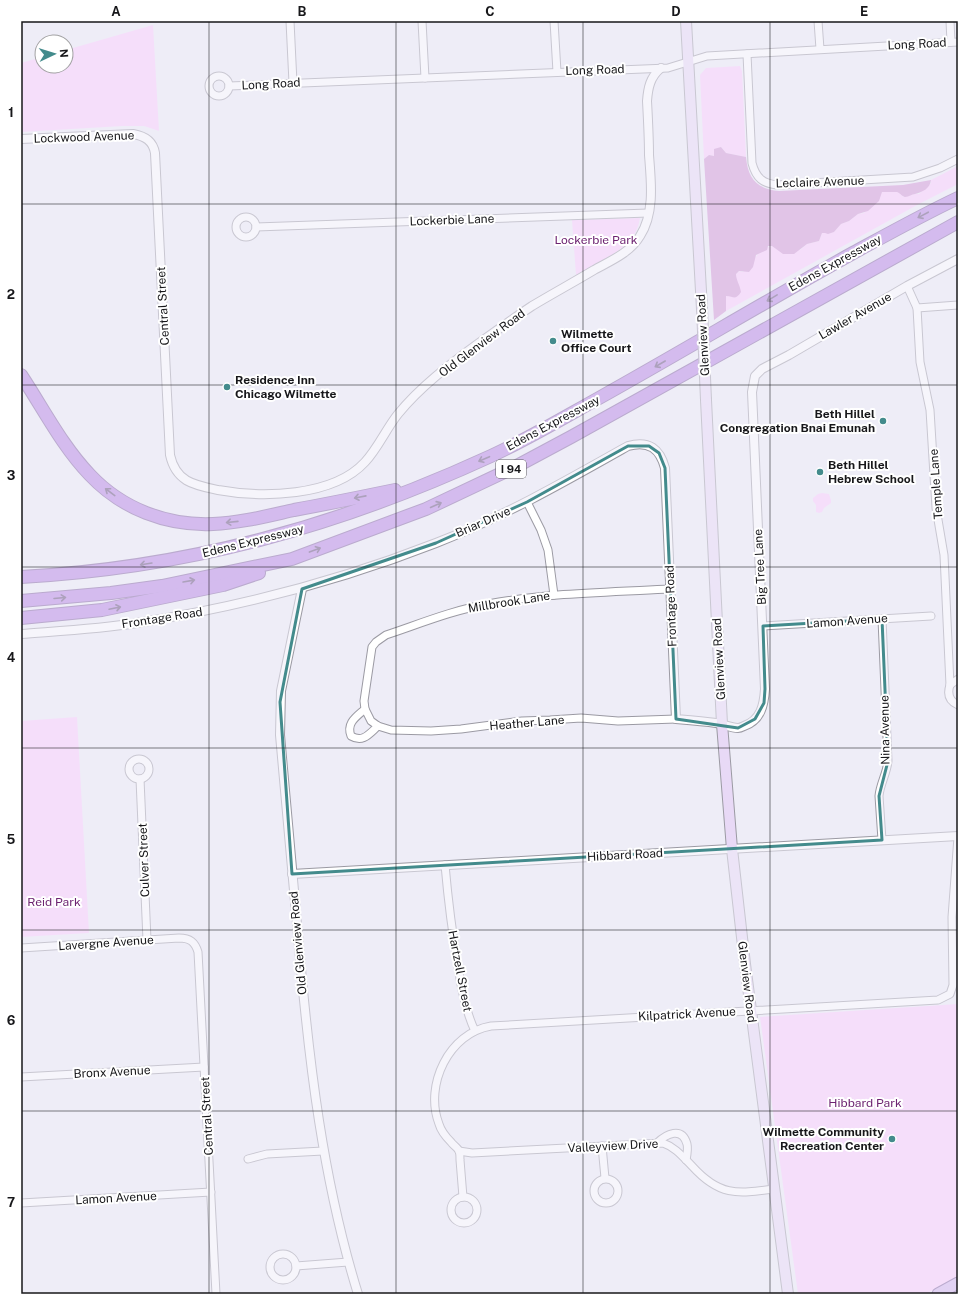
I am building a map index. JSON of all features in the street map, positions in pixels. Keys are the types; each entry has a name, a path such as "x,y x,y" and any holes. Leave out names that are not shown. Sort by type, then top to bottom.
{"highway":[{"name":"Edens Expressway","path":"21,577 116,568 171,560 228,548 281,535 332,520 426,484 492,456 663,362 782,292 926,213 958,198"},
{"name":"Edens Expressway","path":"21,601 111,593 162,586 292,559 426,509 515,467 958,222"},
{"path":"21,375 62,438 89,474 101,486 117,498 134,508 156,517 193,524 240,522 426,484"},
{"path":"21,618 102,610 223,585 292,559"}],"main road":[{"name":"Glenview Road","path":"686,21 722,724 732,849 745,964 788,1294"},
{"path":"938,1294 958,1283"}],"street":[{"path":"290,21 293,83"},
{"path":"422,21 425,78"},
{"path":"554,21 557,72"},
{"path":"818,21 820,49"},
{"path":"950,21 954,42"},
{"name":"Long Road","path":"229,86 668,68 707,56 954,42"},
{"name":"Leclaire Avenue","path":"747,54 752,164 754,171 763,182 778,185 907,177 925,174 958,159"},
{"name":"Old Glenview Road","path":"178,474 190,482 213,489 231,492 267,494 314,488 338,481 348,476 361,466 369,457 398,415 422,389 466,353 518,316 616,258 630,248 641,235 648,213 651,190 647,96 654,74 661,68"},
{"name":"Lockwood Avenue","path":"21,139 127,134 138,134 147,138"},
{"name":"Central Street","path":"147,138 154,148 155,153 170,455 174,468 178,474"},
{"name":"Lockerbie Lane","path":"256,227 648,213"},
{"name":"Lawler Avenue","path":"755,376 762,370 907,286 958,259"},
{"name":"Temple Lane","path":"907,286 917,308 919,352 930,410 936,508 944,555 950,685 948,690 950,698 958,705"},
{"path":"917,308 958,305"},
{"name":"Big Tree Lane","path":"722,724 738,728 749,724 760,713 764,703 766,689 752,392 755,376"},
{"name":"Briar Drive","path":"302,589 436,543 527,502 628,446 644,444 655,449"},
{"name":"Frontage Road","path":"655,449 662,459 665,468 676,719"},
{"path":"527,502 541,530 548,550 554,595"},
{"name":"Millbrook Lane","path":"371,721 365,709 364,702 370,655 376,642 380,638 464,610 487,604 554,595 670,588"},
{"name":"Old Glenview Road","path":"302,589 280,702 280,735 307,1033 323,1151 348,1262 358,1294"},
{"name":"Frontage Road","path":"21,634 142,622 208,611 302,589"},
{"name":"Lamon Avenue","path":"764,626 931,616"},
{"name":"Nina Avenue","path":"882,619 888,761 879,790 882,840"},
{"path":"950,685 958,679"},
{"path":"365,709 351,722 349,730 351,736 359,740 365,738 378,726"},
{"name":"Heather Lane","path":"371,721 378,726 391,730 431,731 460,729 529,720 581,718 618,721 676,719"},
{"path":"676,719 722,724"},
{"name":"Culver Street","path":"140,780 147,940"},
{"name":"Hibbard Road","path":"292,874 882,840 958,837"},
{"name":"Kilpatrick Avenue","path":"475,1031 491,1026 938,1000 947,997 950,994 953,985 952,917 958,837"},
{"name":"Hartzell Street","path":"445,865 450,919 459,973 469,1018 475,1031"},
{"name":"Lavergne Avenue","path":"21,948 179,938 191,940"},
{"name":"Central Street","path":"191,940 196,945 198,952 216,1294"},
{"path":"462,1197 459,1151 444,1134 439,1124 434,1100 435,1087 438,1074 448,1054 456,1045 475,1031"},
{"name":"Bronx Avenue","path":"21,1077 204,1067"},
{"path":"657,1143 670,1133 679,1134 685,1138 688,1145 686,1160"},
{"name":"Valleyview Drive","path":"459,1151 472,1153 657,1143 669,1145 706,1179 715,1186 724,1190 742,1193 774,1189"},
{"path":"602,1146 605,1178"},
{"path":"248,1159 267,1154 323,1151"},
{"name":"Lamon Avenue","path":"21,1203 211,1192"},
{"path":"296,1266 348,1262"}],"highlighted area":[{"path":"628,446 649,446 659,453 665,468 676,719 738,728 755,719 764,703 763,626 882,619 888,761 879,796 882,840 292,874 280,702 302,589 436,543 527,502"}],"green space":[{"path":"153,25 159,131 144,126 123,126 21,132 21,63 34,59 34,74 74,74 74,48"},
{"path":"740,66 742,71 746,157 726,153 721,147 714,156 709,155 704,159 700,75 706,68"},
{"path":"958,166 958,184 917,205 726,311 726,296 729,296 740,289 736,279 736,274 739,271 743,272 764,249 772,246 777,249 800,250 807,244 819,241 822,233 834,232 841,224 849,221 858,214 864,213 882,192 897,191 904,197 919,194 931,183 931,180"},
{"name":"Lockerbie Park","path":"640,218 635,233 624,246 576,275 572,220"},
{"path":"822,493 829,494 831,503 819,513 816,512 816,505 813,498"},
{"name":"Reid Park","path":"77,717 89,933 21,937 21,721"},
{"name":"Hibbard Park","path":"958,1004 958,1276 926,1294 798,1294 760,1017"}],"shaded area":[{"path":"721,147 726,153 746,157 749,171 755,182 771,190 779,191 903,185 931,180 929,186 925,190 906,197 897,192 882,192 879,201 868,211 858,214 849,221 841,224 834,232 828,234 822,233 819,241 807,244 794,254 783,254 772,246 768,246 767,250 756,255 753,267 749,272 739,271 736,274 741,292 736,297 726,296 726,311 714,320 704,159 709,155 714,156 714,149"}],"place":[{"name":"Wilmette Office Court","path":"553,341"},
{"name":"Residence Inn Chicago Wilmette","path":"227,387"},
{"name":"Beth Hillel Congregation Bnai Emunah","path":"883,421"},
{"name":"Beth Hillel Hebrew School","path":"820,472"},
{"name":"Wilmette Community Recreation Center","path":"892,1139"}]}
